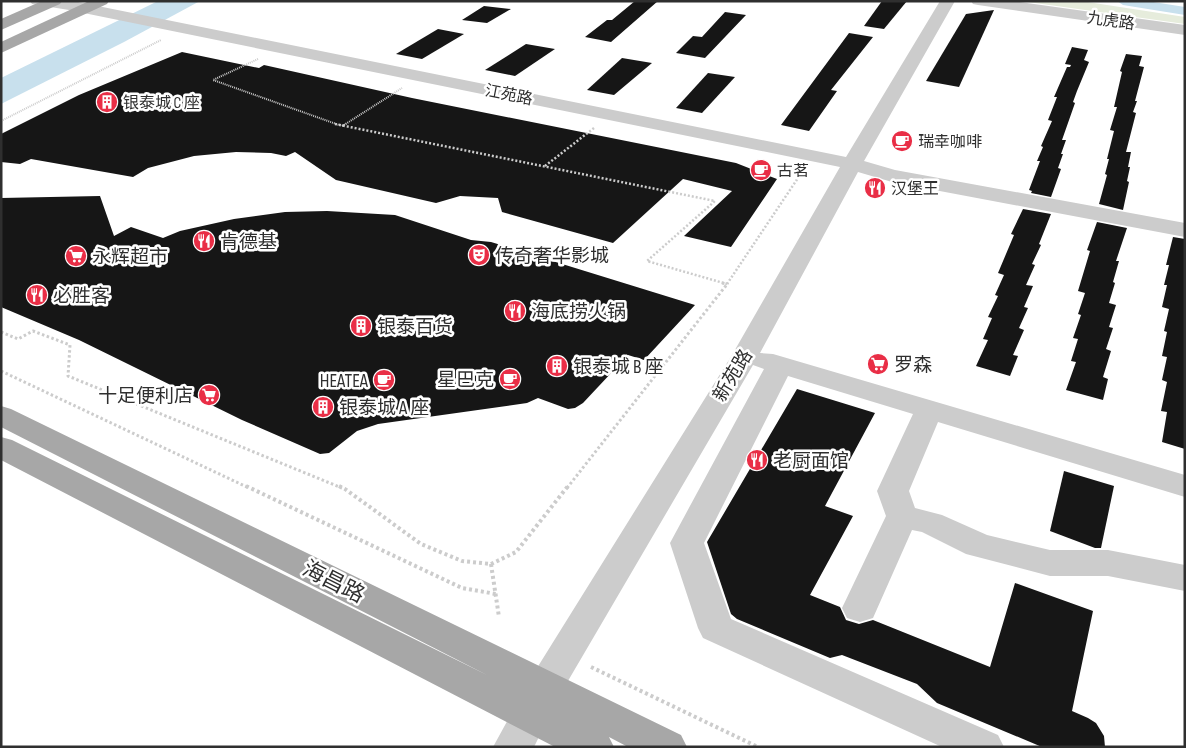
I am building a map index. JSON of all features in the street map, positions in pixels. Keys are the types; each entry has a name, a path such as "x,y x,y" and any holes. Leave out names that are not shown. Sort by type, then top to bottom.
{"main road":[{"path":"1,25 63,4 102,1"},
{"path":"1,36 63,4"},
{"path":"1,48 63,4"},
{"name":"海昌路","path":"1,415 529,716 667,747"},
{"name":"海昌路","path":"1,447 529,716 594,747"}],"street":[{"name":"新苑路","path":"529,716 745,355 852,164 948,1"},
{"name":"九虎路","path":"978,1 1185,30"},
{"name":"江苑路","path":"63,4 120,16 166,33 220,36 852,164 892,176 1185,230"},
{"path":"202,44 220,36"},
{"path":"745,355 1185,486"},
{"path":"780,365 688,543 716,628 984,747"},
{"path":"860,608 902,516 893,491 929,410"},
{"path":"902,516 931,523 978,545 1050,563 1108,564 1185,578"}],"path":[{"path":"1,121 159,40 166,33"},
{"path":"251,56 260,58 213,80 342,126 715,200 647,261 727,284"},
{"path":"342,126 402,88 393,86"},
{"path":"544,167 594,128 585,126"},
{"path":"1,332 18,339 32,331 70,345 68,376 345,489 421,544 462,561 491,564 516,552 727,284 802,172 793,170"},
{"path":"1,371 462,588 496,594"},
{"path":"491,564 500,617"},
{"path":"591,668 758,747"}],"green space":[{"path":"1021,1 1081,1 1185,17 1185,24"}],"water":[{"path":"158,1 200,1 1,104 1,78"}],"building":[{"path":"635,1 658,1 611,42 585,37 607,20 612,20"},
{"path":"882,1 907,1 884,29 864,26"},
{"path":"484,6 511,9 487,23 462,20"},
{"path":"994,10 959,87 926,81 966,14"},
{"path":"725,12 746,15 705,58 676,53 693,36 702,37"},
{"path":"438,29 464,34 422,59 396,54"},
{"path":"849,33 873,37 831,90 837,91 809,131 781,125"},
{"path":"526,44 555,49 515,76 485,70"},
{"path":"1072,47 1088,50 1084,60 1089,62 1073,102 1075,103 1062,140 1066,140 1058,168 1061,169 1051,197 1031,193 1032,191 1029,190 1040,161 1037,161 1043,147 1041,146 1052,121 1048,120 1057,97 1054,97 1067,67 1071,65 1065,64"},
{"path":"182,52 259,68 264,65 412,98 736,163 777,179 731,247 684,236 732,191 683,179 613,243 502,212 498,198 460,196 436,203 336,180 295,152 286,156 271,153 236,152 194,156 148,168 133,177 31,159 20,164 1,162 1,134 79,95"},
{"path":"1126,54 1142,56 1139,66 1144,67 1135,101 1137,101 1133,112 1136,113 1126,152 1131,152 1127,181 1129,182 1123,210 1099,204 1107,175 1105,174 1109,159 1107,159 1114,131 1110,130 1117,107 1114,107 1122,72 1120,71"},
{"path":"622,58 652,63 614,95 587,90"},
{"path":"708,73 735,77 702,113 676,108"},
{"name":"银泰百货","path":"100,196 114,236 131,227 163,238 180,231 234,219 285,212 327,211 395,215 471,240 491,242 695,305 644,360 628,355 583,403 575,408 568,409 538,398 527,403 378,424 357,431 329,453 320,454 242,420 79,340 1,307 1,198"},
{"path":"1023,209 1051,214 1039,244 1041,245 1032,264 1035,265 1026,285 1033,286 1024,307 1028,308 1019,328 1024,330 1013,355 1018,356 1010,376 976,366 988,340 983,339 992,318 988,317 998,296 995,295 1004,275 998,273 1014,235 1011,234"},
{"path":"1097,222 1127,228 1116,261 1119,261 1109,303 1116,305 1109,327 1113,328 1106,349 1111,351 1103,377 1108,379 1103,400 1066,390 1076,362 1071,361 1078,339 1073,338 1081,315 1078,314 1085,293 1078,291 1090,251 1087,250"},
{"path":"1173,237 1185,239 1185,449 1162,442 1167,412 1161,411 1167,382 1162,380 1167,357 1162,356 1167,332 1164,331 1169,309 1162,307 1167,285 1164,285 1169,265 1166,265"},
{"path":"797,389 875,413 825,506 853,516 810,595 840,607 846,620 859,624 873,620 990,667 1015,583 1093,611 1072,711 1096,723 1104,736 1105,747 1042,747 937,703 917,684 842,655 830,658 737,619 731,614 707,542"},
{"path":"1064,471 1114,486 1101,548 1095,548 1050,531"}],"waterway":[{"path":"1123,1 1185,11"}],"place":[{"name":"银泰城 C 座","path":"107,102"},
{"name":"瑞幸咖啡","path":"902,141"},
{"name":"古茗","path":"761,170"},
{"name":"汉堡王","path":"875,188"},
{"name":"肯德基","path":"204,241"},
{"name":"传奇奢华影城","path":"479,255"},
{"name":"永辉超市","path":"76,256"},
{"name":"必胜客","path":"37,295"},
{"name":"海底捞火锅","path":"515,311"},
{"name":"银泰百货","path":"361,326"},
{"name":"罗森","path":"878,364"},
{"name":"银泰城 B 座","path":"557,366"},
{"name":"星巴克","path":"510,379"},
{"name":"HEATEA","path":"384,380"},
{"name":"十足便利店","path":"209,395"},
{"name":"银泰城 A 座","path":"323,407"},
{"name":"老厨面馆","path":"757,460"}]}
